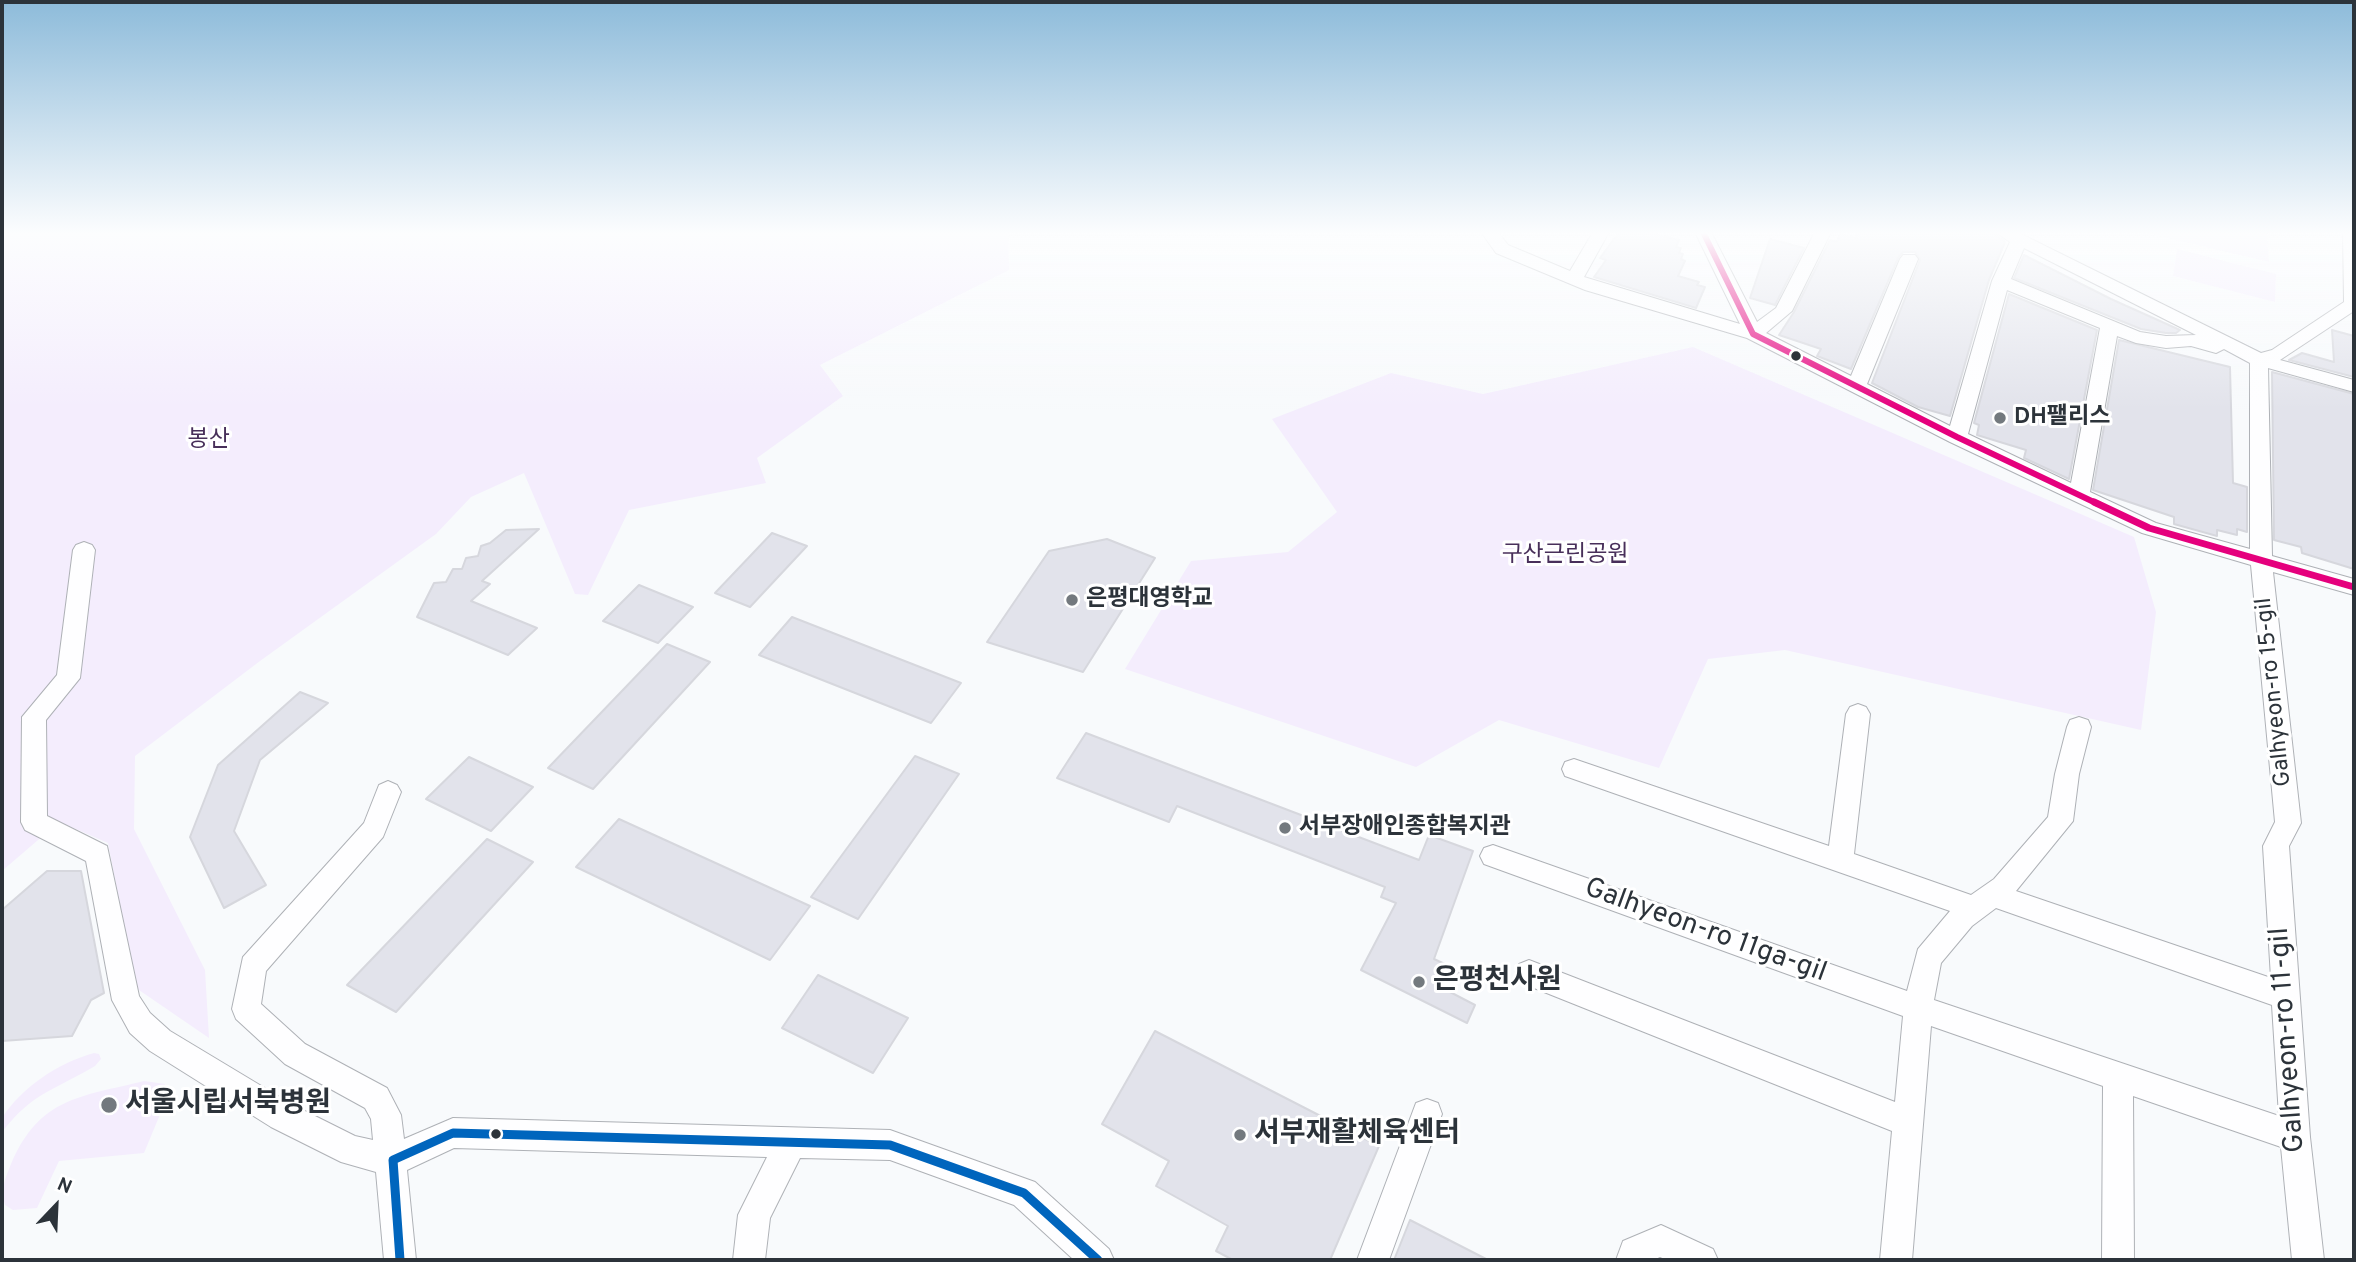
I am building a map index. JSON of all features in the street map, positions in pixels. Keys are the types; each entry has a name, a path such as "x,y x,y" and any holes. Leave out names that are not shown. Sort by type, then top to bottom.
{"street":[{"name":"Galhyeon-ro 15-gil","path":"1613,291 1753,334 1957,437 2149,528 2354,587"},
{"path":"1734,291 1753,334 1783,311 1793,291"},
{"path":"1856,387 1896,291"},
{"path":"1957,437 1998,291"},
{"path":"2024,291 2109,327 2146,339 2166,342 2192,340 2354,386"},
{"path":"2121,291 2259,360 2279,354 2353,304 2353,291"},
{"path":"2079,495 2109,327"},
{"name":"Galhyeon-ro 15-gil","path":"2259,360 2261,560 2288,823"},
{"path":"84,550 68,678 34,717 34,822 98,854 126,1000 139,1023 160,1041 282,1115 352,1151 393,1160 453,1133 890,1145 1024,1193 1098,1260"},
{"path":"1840,861 1858,714"},
{"path":"1896,1260 1918,1008 1928,958 1962,917 2003,887 2060,821 2067,774 2079,727"},
{"path":"1574,769 1840,861 1984,901 2286,998"},
{"path":"388,792 374,829 253,965 246,1009 295,1054 376,1098 386,1115 393,1160 400,1260"},
{"name":"Galhyeon-ro 11-gil","path":"2288,823 2276,846 2295,1136 2308,1260"},
{"name":"Galhyeon-ro 11ga-gil","path":"1493,856 1918,1008 2295,1136"},
{"path":"1529,973 1907,1122"},
{"path":"2118,1076 2118,1260"},
{"path":"1373,1260 1427,1114"},
{"path":"749,1260 754,1215 792,1141"},
{"path":"1632,1260 1634,1252 1661,1241 1702,1260"}],"green space":[{"name":"봉산","path":"2,291 967,291 820,365 843,396 757,458 766,483 629,510 588,595 575,594 524,473 471,497 436,534 260,661 135,756 134,829 205,970 209,1038 136,988 108,843 62,823 2,871"},
{"path":"2231,291 2275,291 2275,302"},
{"name":"구산근린공원","path":"1693,347 2134,537 2156,612 2141,730 1785,650 1708,659 1659,768 1499,720 1416,767 1125,669 1191,561 1288,552 1337,512 1272,419 1391,373 1483,394"},
{"path":"94,1053 99,1054 101,1059 95,1066 35,1100 2,1132 2,1118 30,1086 67,1063"},
{"path":"144,1081 165,1084 166,1100 144,1153 59,1161 37,1208 13,1210 5,1205 3,1189 11,1164 22,1142 35,1125 64,1103"}],"building":[{"path":"1640,291 1703,291 1696,308"},
{"path":"1752,291 1782,291 1775,305 1750,298"},
{"path":"1805,291 1884,291 1851,369 1817,356 1821,349 1779,335"},
{"path":"1908,291 1986,291 1950,416 1918,407 1872,383"},
{"path":"2046,291 2095,291 2180,330 2166,333 2141,329"},
{"path":"2009,294 2097,330 2069,479 2024,458 2026,450 1977,435 1979,425 1974,423"},
{"path":"2332,330 2354,336 2354,377 2289,360 2302,353 2334,362"},
{"path":"2119,340 2230,367 2233,483 2247,487 2247,532 2237,529 2237,535 2217,530 2217,536 2174,524 2174,517 2093,490"},
{"path":"2272,372 2354,394 2354,569 2302,553 2301,547 2274,540"},
{"path":"539,529 482,581 490,584 471,601 537,628 508,655 417,617 434,583 446,582 453,569 462,569 466,558 478,556 481,546 490,543 506,530"},
{"path":"772,533 807,546 750,607 715,593"},
{"name":"은평대영학교","path":"1107,539 1155,558 1083,672 987,642 1049,551"},
{"path":"639,585 693,607 658,643 603,621"},
{"path":"792,617 961,683 931,723 759,655"},
{"path":"667,644 710,662 593,789 548,768"},
{"path":"300,692 328,703 260,760 234,831 266,885 224,908 190,837 218,765"},
{"name":"서부장애인종합복지관","path":"1086,733 1419,860 1429,835 1473,851 1434,959 1460,971 1450,992 1475,1005 1467,1023 1361,970 1396,903 1381,897 1385,887 1177,806 1169,822 1057,778"},
{"path":"915,756 959,774 858,919 811,897"},
{"path":"469,757 533,787 491,831 426,799"},
{"path":"619,819 810,906 770,960 576,867"},
{"path":"487,839 533,862 396,1012 347,985"},
{"path":"47,871 81,871 104,993 91,1000 72,1036 2,1041 2,910"},
{"path":"818,975 908,1018 873,1073 782,1028"},
{"name":"서부재활체육센터","path":"1155,1031 1379,1146 1330,1260 1233,1260 1216,1251 1228,1226 1156,1186 1169,1161 1102,1124"},
{"path":"1410,1220 1488,1260 1394,1260"}],"transit line":[{"path":"1732,291 1753,334 1957,437 2149,528 2354,587"},
{"path":"400,1260 393,1160 453,1133 890,1145 1024,1193 1098,1260"}],"place":[{"name":"DH팰리스","path":"2000,418"},
{"name":"은평대영학교","path":"1072,600"},
{"name":"서부장애인종합복지관","path":"1285,828"},
{"name":"은평천사원","path":"1419,982"},
{"name":"서울시립서북병원","path":"109,1105"},
{"name":"서부재활체육센터","path":"1240,1135"}]}
